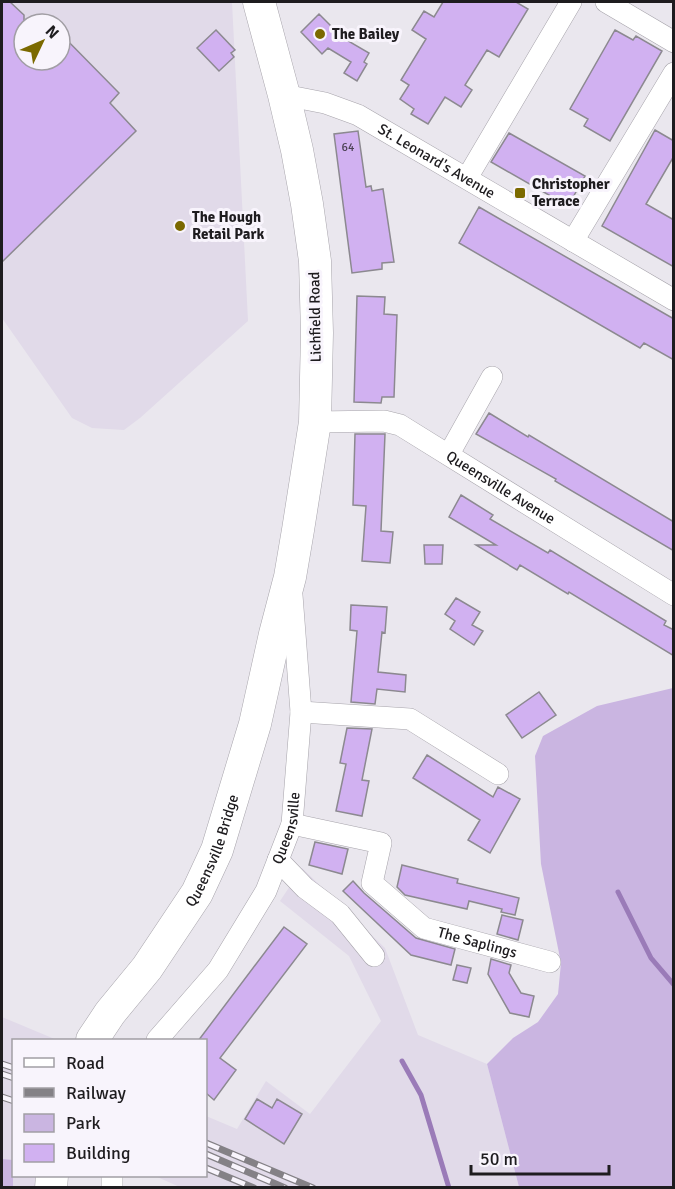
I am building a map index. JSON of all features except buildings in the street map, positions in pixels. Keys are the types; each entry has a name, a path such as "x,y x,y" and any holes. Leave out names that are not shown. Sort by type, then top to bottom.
{"highway":[{"name":"Lichfield Road","path":"259,2 284,95 307,204 315,261 317,333 315,422 290,577 275,634"},
{"name":"Queensville Bridge","path":"94,1039 110,1013 147,968 191,902 217,850 255,724 275,634"}],"street":[{"path":"467,178 571,2"},
{"path":"606,2 674,42"},
{"path":"573,241 674,73"},
{"name":"St. Leonard's Avenue","path":"284,95 325,103 358,115 674,300"},
{"path":"449,454 492,377"},
{"name":"Queensville Avenue","path":"315,422 392,422 449,454 674,595"},
{"name":"Queensville","path":"158,1039 218,970 266,891 292,824 301,712 290,577"},
{"path":"301,712 410,719 498,774"},
{"name":"The Saplings","path":"292,824 381,843 372,883 424,928 550,962"},
{"path":"278,860 305,888 340,914 374,956"}],"shaded area":[{"path":"2,2 232,2 248,321 124,430 92,428 72,418 2,318"},
{"path":"302,868 385,948 418,1035 487,1064 519,1187 182,1188 157,1177 207,1177 207,1116 237,1129 266,1081 310,1114 381,1021 349,956 280,901"},
{"path":"2,1017 55,1039 12,1039 12,1177 41,1177 41,1187 2,1187"}],"green space":[{"path":"673,688 673,1187 519,1187 487,1064 513,1038 538,1022 558,994 561,963 541,864 535,756 543,736 597,706"},
{"path":"2,1159 12,1160 13,1187 2,1187"}],"waterway":[{"path":"618,892 651,958 674,985"},
{"path":"402,1061 421,1095 449,1188"}],"railway":[{"path":"2,1064 12,1067"},
{"path":"2,1074 12,1077"},
{"path":"2,1097 12,1100"},
{"path":"207,1143 313,1188"},
{"path":"207,1154 285,1188"},
{"path":"207,1168 254,1188"}],"place":[{"name":"The Bailey","path":"320,34"},
{"name":"Christopher Terrace","path":"520,193"},
{"name":"The Hough Retail Park","path":"180,226"}]}
